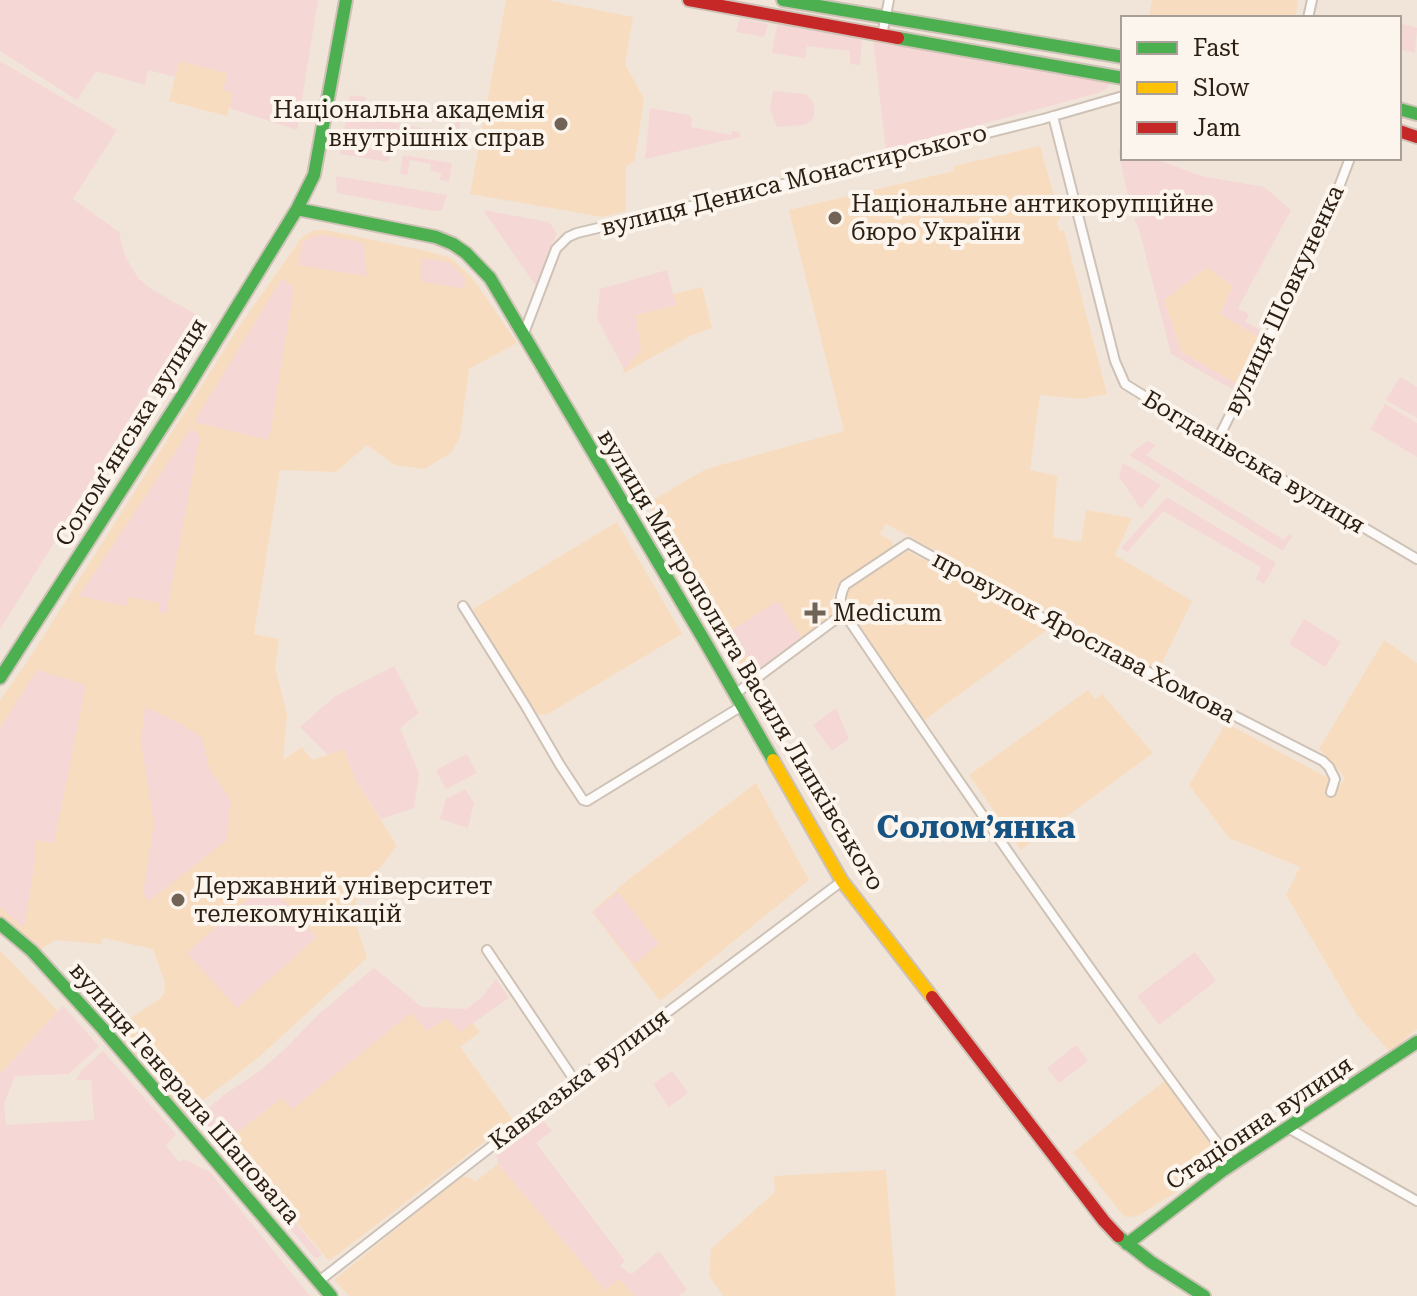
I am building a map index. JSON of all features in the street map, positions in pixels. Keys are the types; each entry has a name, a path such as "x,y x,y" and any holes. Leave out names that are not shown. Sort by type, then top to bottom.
{"main road":[{"name":"Соломʼянська вулиця","path":"0,678 184,393 297,209 314,175 346,0"},
{"path":"689,0 1121,78"},
{"path":"783,0 1121,57"},
{"name":"вулиця Митрополита Василя Липківського","path":"297,209 453,242 474,259 490,278 842,881 1104,1221 1127,1244 1204,1296"},
{"name":"вулиця Генерала Шаповала","path":"0,924 32,951 103,1029 331,1296"},
{"name":"Стадіонна вулиця","path":"1127,1244 1233,1164 1417,1042"}],"street":[{"path":"882,35 889,0"},
{"name":"вулиця Дениса Монастирського","path":"524,333 556,249 577,233 803,180 1121,97"},
{"name":"Богданівська вулиця","path":"1053,116 1115,361 1125,384 1417,559"},
{"name":"вулиця Шовкуненка","path":"1217,441 1323,229 1349,160"},
{"name":"провулок Ярослава Хомова","path":"844,613 840,603 845,585 908,543 1045,619 1323,761 1335,779 1331,792"},
{"path":"463,606 583,800 587,801 738,700 844,613 1071,943 1233,1164"},
{"name":"Кавказька вулиця","path":"319,1281 575,1081 842,881"},
{"path":"487,950 575,1081"},
{"path":"1288,1128 1417,1201"}],"shaded area":[{"path":"0,0 318,0 297,130 229,108 233,93 223,90 227,73 179,61 175,77 148,70 145,85 96,71 77,100 0,51"},
{"name":"Національна академія внутрішніх справ","path":"506,0 547,0 633,17 625,64 644,99 635,160 626,167 626,211 603,217 470,194"},
{"path":"1152,0 1298,0 1295,16 1149,16"},
{"path":"740,18 768,24 764,37 736,32"},
{"path":"1401,24 1417,28 1415,53 1401,50"},
{"path":"777,25 862,38 860,65 850,64 850,51 807,46 805,58 772,53"},
{"path":"873,40 1109,84 1108,88 1098,93 886,150"},
{"path":"0,61 117,130 73,199 119,232 125,256 138,278 151,289 197,315 0,629"},
{"path":"179,61 228,73 233,93 227,116 169,101"},
{"path":"773,91 808,96 814,106 812,120 804,125 777,127 770,109"},
{"path":"350,95 366,97 363,117 400,124 398,134 360,128 358,147 391,153 388,162 340,154"},
{"path":"650,108 689,115 691,127 731,135 732,131 739,132 741,137 645,159"},
{"path":"461,118 456,145 409,136 411,126 442,131"},
{"path":"1040,146 1060,217 1057,223 1060,231 1064,230 1107,394 1081,399 1040,395 1030,470 1057,476 1053,537 1081,542 1086,510 1132,518 1115,555 1192,601 1161,665 1153,662 1150,668 886,524 880,534 892,541 893,550 837,586 830,606 837,615 749,677 648,503 706,469 844,431 789,210 954,171 954,166"},
{"path":"1121,148 1121,160 1158,160 1201,176 1264,187 1291,210 1238,308 1249,314 1245,322 1261,330 1259,337 1220,314 1233,286 1207,267 1164,300 1181,352 1235,383 1232,389 1171,354 1134,219 1142,216 1139,206 1130,205 1118,149"},
{"path":"403,155 452,163 449,182 440,180 441,173 430,171 431,164 410,160 407,175 400,174"},
{"path":"336,176 447,195 442,210 434,211 337,193"},
{"path":"483,210 549,222 557,234 538,289"},
{"path":"315,230 451,258 474,280 517,343 469,369 460,436 451,453 424,469 395,465 367,445 336,472 280,470 254,634 279,639 275,667 287,714 283,760 302,747 312,760 344,749 355,779 397,846 381,867 360,884 353,915 367,958 258,1058 185,1114 114,1029 164,994 165,982 153,949 103,938 101,944 56,940 39,950 0,918 0,700 236,331 302,237"},
{"path":"324,235 364,243 367,276 298,265 303,241"},
{"path":"421,258 449,262 465,278 464,289 421,281"},
{"path":"1207,267 1233,286 1220,314 1259,337 1235,383 1181,352 1164,300"},
{"path":"667,270 676,305 636,315 641,350 624,370 597,318 600,289"},
{"path":"282,278 294,288 269,440 194,422"},
{"path":"702,287 712,328 692,335 624,373 641,350 636,315 676,305 673,294"},
{"path":"1400,377 1417,387 1417,418 1386,400"},
{"path":"1385,404 1417,423 1417,457 1370,429"},
{"path":"191,428 200,436 166,614 159,612 160,603 129,597 126,606 79,596"},
{"path":"1147,441 1156,445 1146,455 1284,540 1288,534 1292,536 1283,551 1129,455"},
{"path":"1123,463 1161,485 1141,509 1119,477"},
{"path":"1167,497 1276,563 1264,584 1256,579 1261,567 1163,511 1127,552 1121,548"},
{"path":"617,522 682,634 546,715 532,713 473,609"},
{"path":"908,551 1048,629 922,722 846,611 844,598 852,586"},
{"path":"778,601 802,639 755,671 730,631"},
{"path":"1304,619 1341,642 1325,667 1289,644"},
{"path":"1384,640 1417,663 1417,1029 1390,1052 1357,1015 1286,895 1300,867 1229,838 1189,785 1226,723 1341,785 1345,777 1319,749"},
{"path":"394,666 419,713 400,728 419,774 414,808 381,819 355,779 344,749 328,755 300,727 334,697"},
{"path":"37,670 86,685 54,843 35,840 35,860 24,928 0,907 0,728"},
{"path":"1088,690 1095,699 1102,694 1153,753 1021,850 969,775"},
{"path":"145,707 202,737 209,768 231,800 227,840 149,901 143,893 154,824 141,741"},
{"path":"836,708 849,739 832,751 813,725"},
{"path":"467,754 477,773 446,789 436,770"},
{"path":"756,783 809,880 660,1001 592,912 630,878"},
{"path":"465,789 474,803 468,828 440,819 446,799"},
{"path":"267,882 317,937 237,1008 187,953"},
{"path":"618,892 659,944 634,964 593,912"},
{"path":"0,950 58,1011 0,1074"},
{"path":"1195,952 1216,981 1159,1025 1137,996"},
{"path":"374,968 422,1007 466,1009 482,997 496,979 509,998 460,1032 447,1018 427,1031 411,1013 292,1109 282,1098 230,1138 232,1146 322,1255 317,1258 198,1117 257,1073 320,1013"},
{"path":"409,1001 421,1010 465,1014 480,1032 460,1047 513,1120 329,1261 227,1140"},
{"path":"63,1006 99,1046 69,1074 15,1076 4,1103 6,1125 94,1120 91,1080 76,1080 82,1070 103,1051 176,1134 166,1146 179,1162 184,1159 210,1172 310,1296 0,1296 0,1074"},
{"path":"1076,1045 1088,1061 1059,1083 1047,1068"},
{"path":"672,1071 688,1093 669,1107 653,1084"},
{"path":"1166,1080 1225,1161 1138,1216 1126,1217 1073,1152"},
{"path":"541,1118 552,1131 536,1143 625,1261 620,1266 632,1274 659,1251 687,1290 678,1296 635,1296 619,1279 605,1290 498,1164 496,1153"},
{"path":"498,1164 605,1290 619,1278 635,1296 349,1296 334,1280 461,1176 475,1182"},
{"path":"886,1170 896,1296 723,1296 709,1276 711,1249 775,1192 774,1176"}],"traffic: fast":[{"path":"0,678 184,393 297,209 314,175 346,0"},
{"path":"783,0 1121,57"},
{"path":"898,38 1121,78"},
{"path":"1401,110 1417,114"},
{"path":"297,209 436,237 466,253 490,278 773,760"},
{"path":"0,924 32,951 103,1029 331,1296"},
{"path":"1127,1244 1222,1171 1417,1042"},
{"path":"1118,1236 1151,1262 1204,1296"}],"traffic: slow":[{"path":"773,760 842,881 932,997"}],"traffic: jam":[{"path":"689,0 898,38"},
{"path":"1401,132 1417,137"},
{"path":"932,997 1118,1236"}],"place":[{"name":"Національна академія внутрішніх справ","path":"561,124"},
{"name":"Національне антикорупційне бюро України","path":"835,218"},
{"name":"Medicum","path":"815,613"},
{"name":"Державний університет телекомунікацій","path":"178,900"}],"district":[{"name":"Соломʼянка","path":"976,827"}]}
